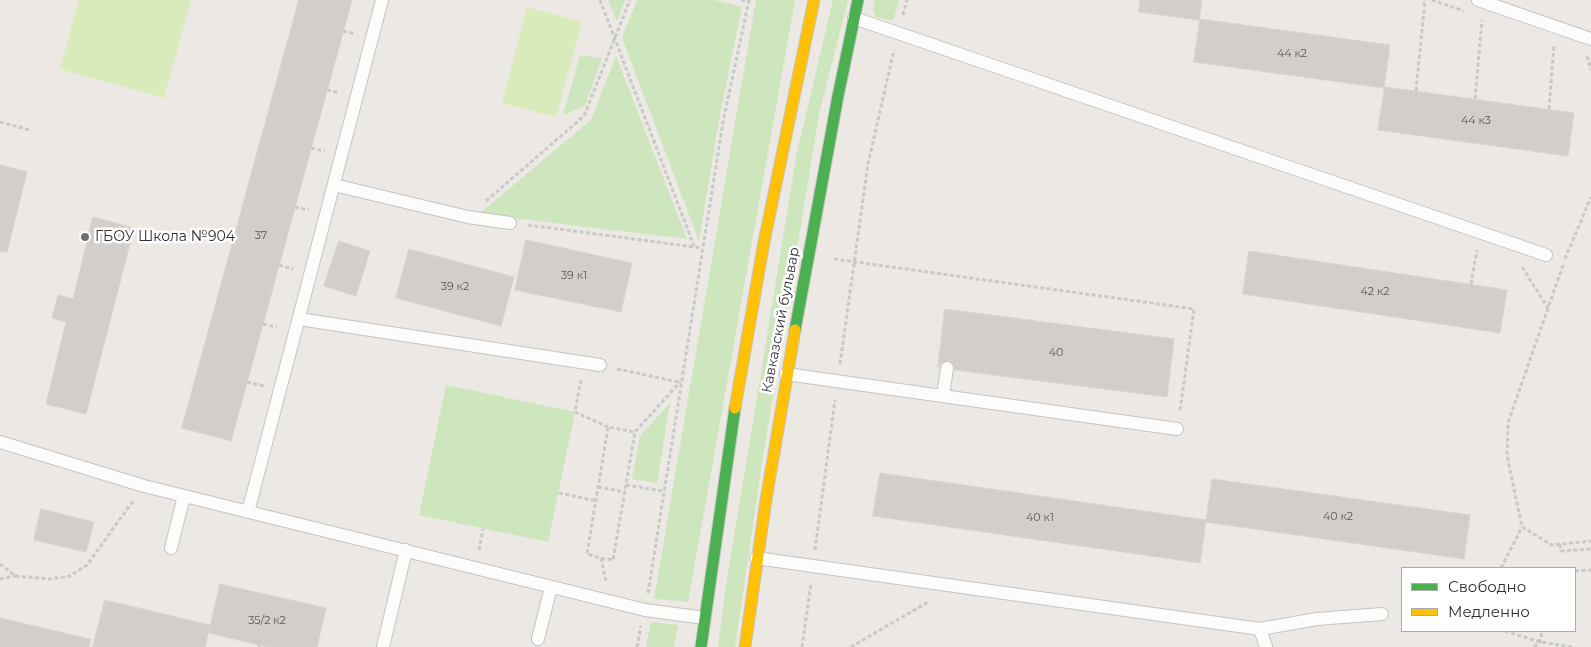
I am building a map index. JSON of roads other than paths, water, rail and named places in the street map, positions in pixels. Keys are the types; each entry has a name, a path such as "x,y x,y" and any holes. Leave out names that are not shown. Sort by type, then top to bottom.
{"street":[{"name":"Кавказский бульвар","path":"701,647 758,263 782,140 814,0"},
{"name":"Кавказский бульвар","path":"745,647 756,558 786,374 809,255 827,144 858,0"}],"lane":[{"path":"248,512 382,0"},
{"path":"1481,1 1591,39"},
{"path":"854,18 1546,255"},
{"path":"334,185 468,217 510,223"},
{"path":"299,319 600,365"},
{"path":"943,396 947,368"},
{"path":"786,374 1177,429"},
{"path":"0,442 144,486 248,512 645,610 705,618"},
{"path":"171,548 184,496"},
{"path":"383,647 406,550"},
{"path":"756,558 1260,629 1317,619 1382,614"},
{"path":"538,639 551,586"},
{"path":"1260,629 1266,647"}],"place":[{"name":"ГБОУ Школа №904","path":"85,237"}]}
